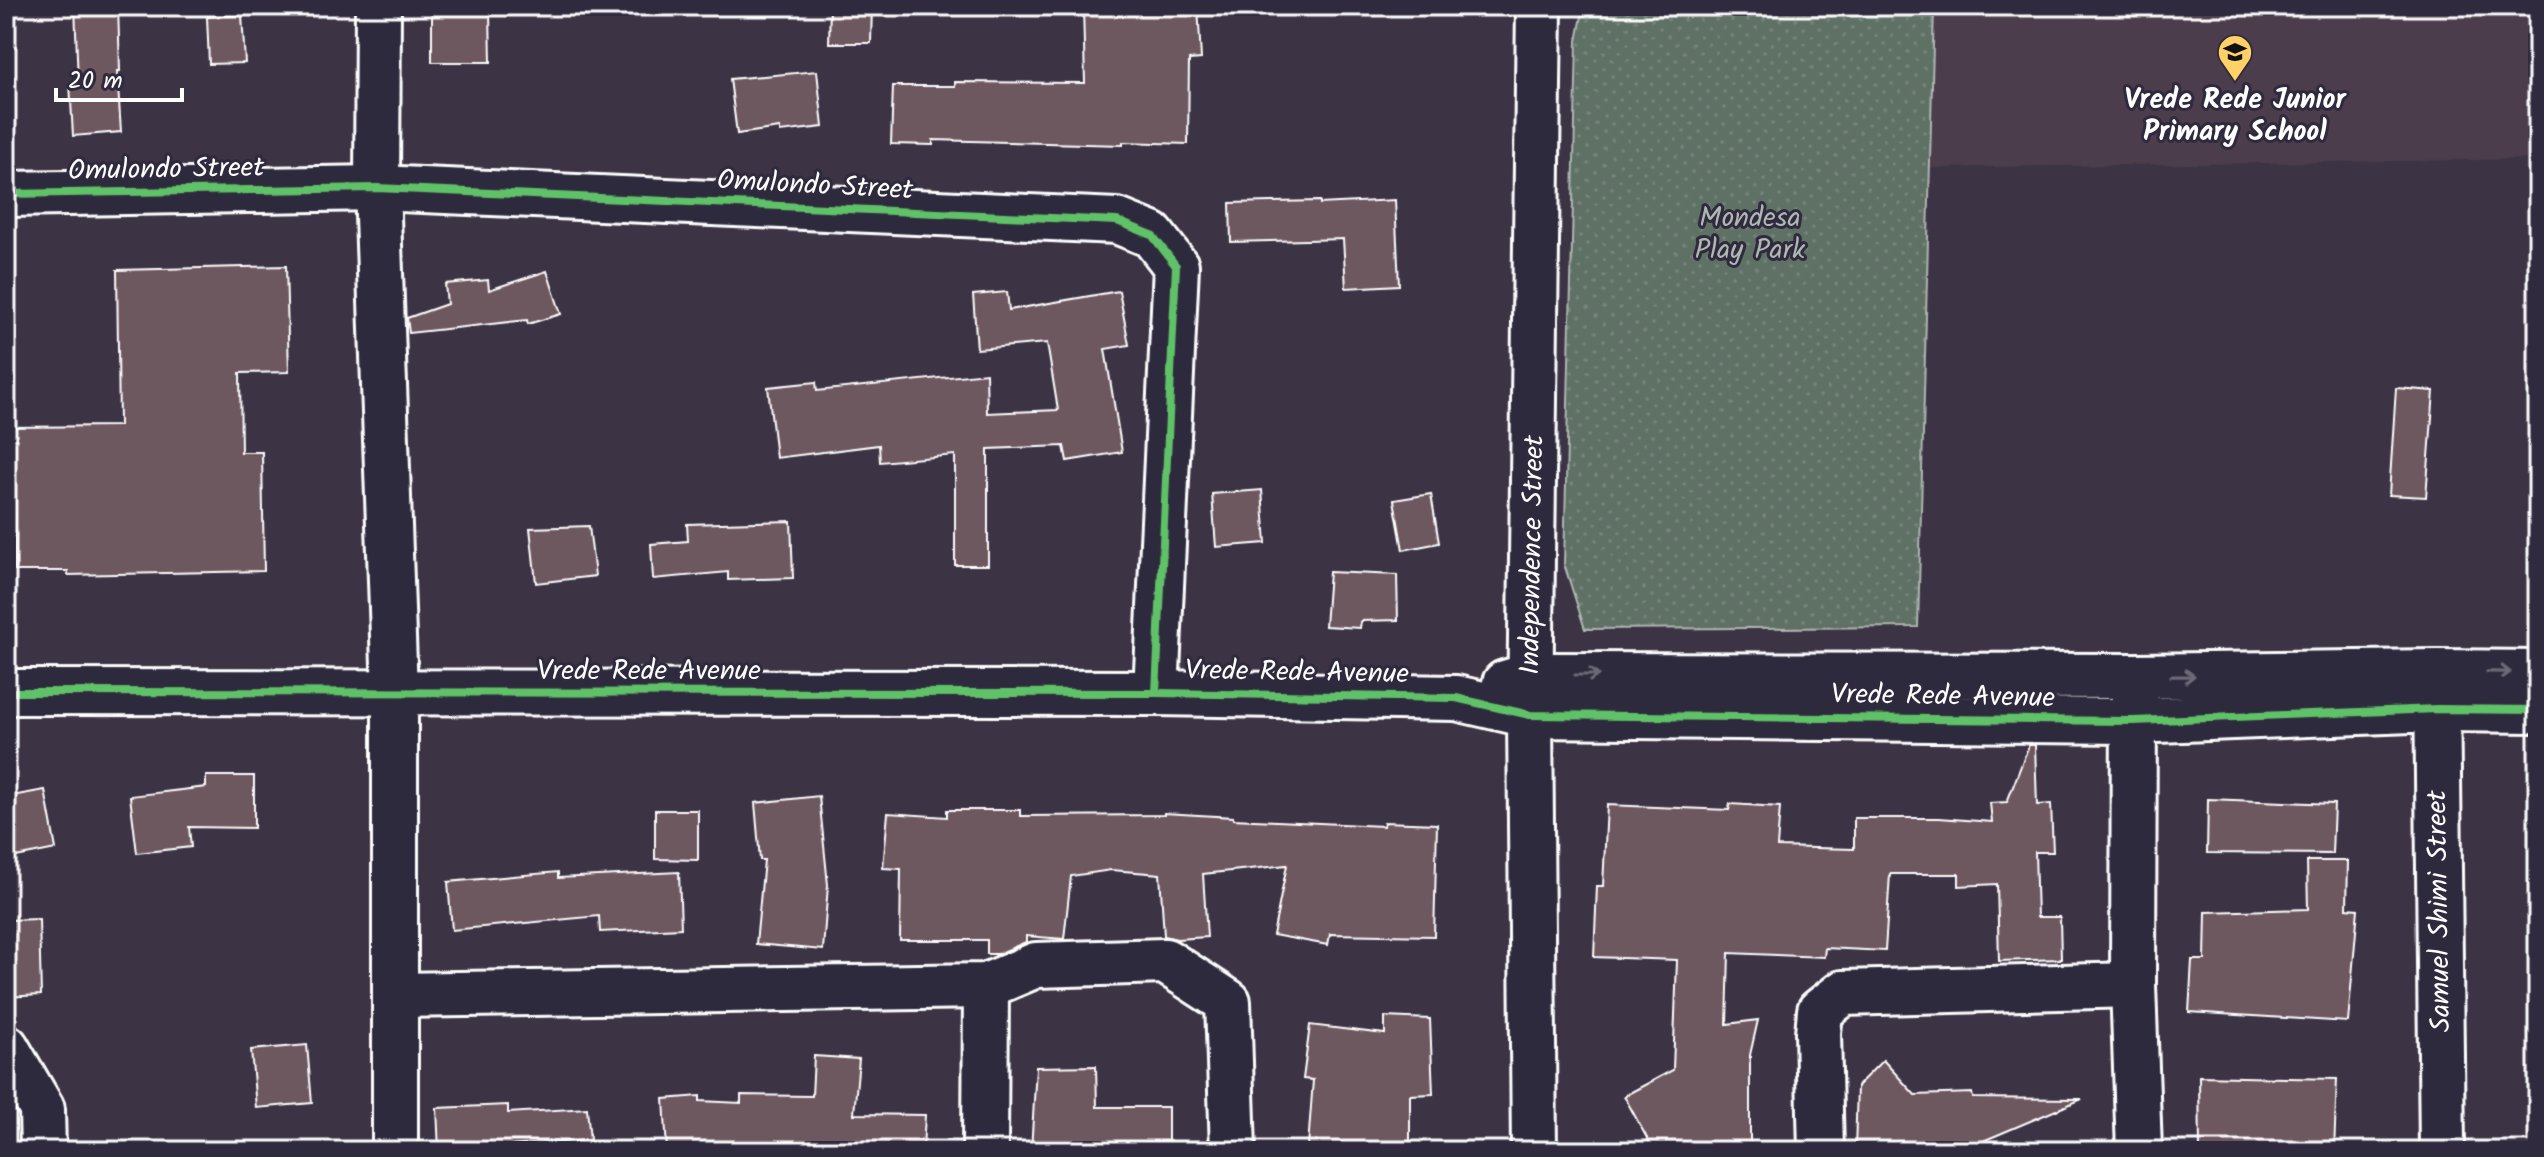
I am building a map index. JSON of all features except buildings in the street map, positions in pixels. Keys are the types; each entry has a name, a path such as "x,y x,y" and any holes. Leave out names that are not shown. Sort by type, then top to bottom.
{"street":[{"path":"378,6 377,188 395,693 395,1151"},
{"name":"Independence Street","path":"1534,1151 1531,695 1539,6"},
{"name":"Omulondo Street","path":"6,194 377,188 1117,221 1152,235 1176,266 1156,693"},
{"name":"Vrede Rede Avenue","path":"1531,695 2133,721 2437,690 2538,673"},
{"path":"2135,676 2133,985 2139,1151"},
{"name":"Vrede Rede Avenue","path":"6,692 1156,693 1456,698 2135,676 2437,690 2538,710"},
{"name":"Samuel Shimi Street","path":"2437,690 2442,1151"},
{"path":"396,995 986,986 1036,965 1165,961 1228,1002 1233,1151"},
{"path":"1821,1151 1820,1011 1843,993 2133,985"},
{"path":"985,1151 986,986"},
{"path":"6,1047 42,1109 43,1151"}],"shaded area":[{"name":"Vrede Rede Junior Primary School","path":"1934,6 2538,6 2538,159 1930,168"}],"green space":[{"name":"Mondesa Play Park","path":"1584,6 1934,6 1918,627 1585,629 1564,564 1577,41"}],"cycle path":[{"path":"6,194 377,188 1117,221 1152,235 1176,266 1156,693"},
{"path":"6,692 1156,693 1456,698 1530,715 2133,721 2437,709 2538,710"}],"place":[{"name":"Vrede Rede Junior Primary School","path":"2235,83"}]}
